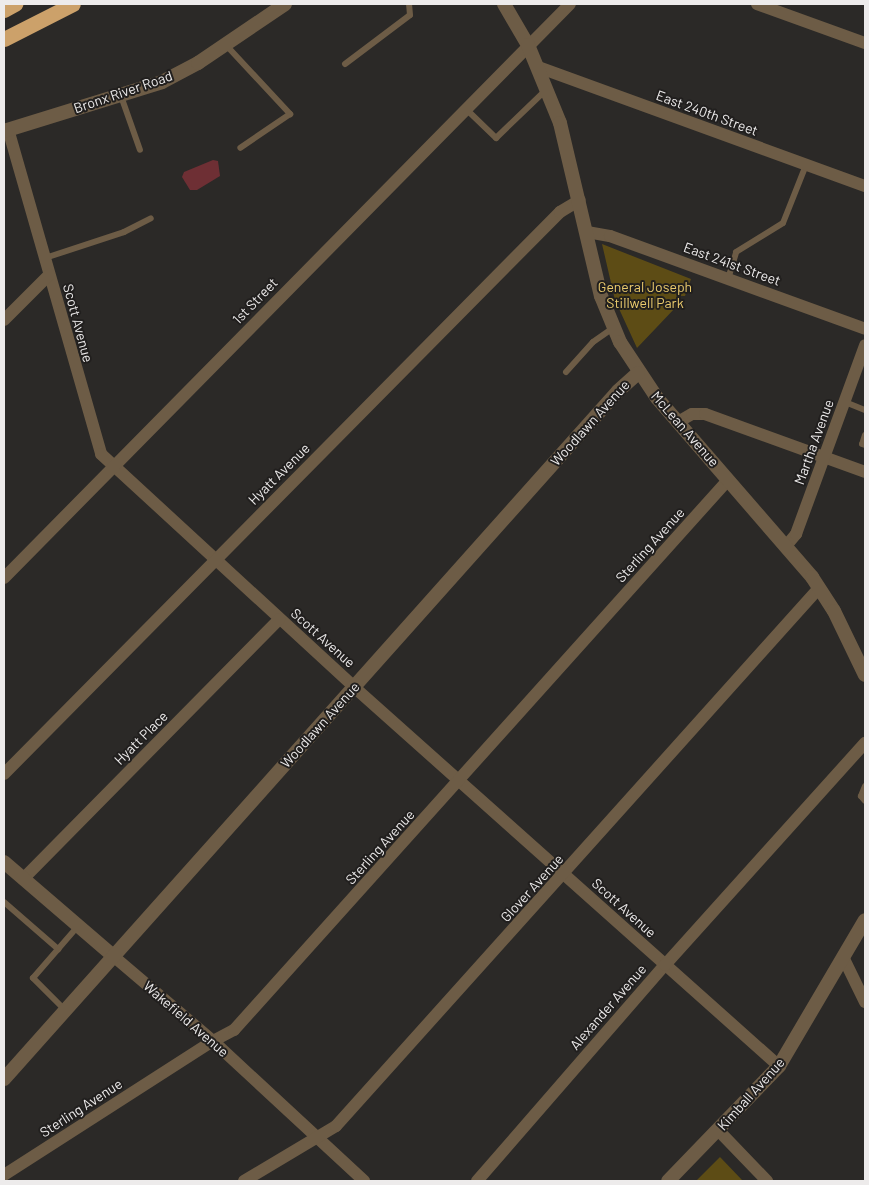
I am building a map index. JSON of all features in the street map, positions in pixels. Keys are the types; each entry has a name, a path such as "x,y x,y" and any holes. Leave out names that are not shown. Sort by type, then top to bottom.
{"highway":[{"path":"4,10 15,4"},
{"path":"4,39 73,4"}],"street":[{"name":"Bronx River Road","path":"6,130 162,82 226,44 285,4"},
{"name":"McLean Avenue","path":"504,4 528,45 547,88 566,141 600,290 613,328 638,373 786,546 819,588 865,675"},
{"name":"1st Street","path":"4,578 465,108 570,4"},
{"path":"757,4 865,43"},
{"name":"East 240th Street","path":"538,68 865,186"},
{"name":"Scott Avenue","path":"6,130 45,258 94,437 101,454 354,687 779,1066"},
{"name":"Hyatt Avenue","path":"4,774 560,212 580,200"},
{"name":"East 241st Street","path":"587,232 610,236 865,329"},
{"path":"4,320 49,275"},
{"name":"Martha Avenue","path":"786,546 796,534 865,345"},
{"name":"Woodlawn Avenue","path":"4,1079 112,955 638,373"},
{"path":"678,422 692,414 705,414 865,472"},
{"name":"Sterling Avenue","path":"4,1175 213,1041 234,1030 728,480"},
{"name":"Glover Avenue","path":"244,1181 315,1136 336,1126 564,875 819,588"},
{"name":"Hyatt Place","path":"23,879 279,619"},
{"name":"Alexander Avenue","path":"477,1181 665,965 865,743"},
{"name":"Wakefield Avenue","path":"4,862 213,1041 364,1181"},
{"name":"Kimball Avenue","path":"668,1181 779,1066 844,959 865,920"},
{"path":"844,959 865,1002"},
{"path":"718,1130 767,1181"}],"lane":[{"path":"345,64 410,15 409,4"},
{"path":"226,44 290,114 240,148"},
{"path":"465,108 496,138 547,88"},
{"path":"121,96 140,150"},
{"path":"728,279 736,252 783,223 806,165"},
{"path":"45,258 124,232 151,218"},
{"path":"566,372 593,342 613,328"},
{"path":"845,402 865,410"},
{"path":"865,436 862,444 865,445"},
{"path":"865,786 861,796 865,801"},
{"path":"4,902 58,949"},
{"path":"64,1009 32,978 78,926"}],"green space":[{"name":"General Joseph Stillwell Park","path":"602,244 691,279 685,296 680,296 676,307 637,348 615,300"},
{"path":"720,1157 743,1181 696,1181"}],"shaded area":[{"path":"213,160 218,161 220,176 197,190 190,190 182,177 184,172"}]}
